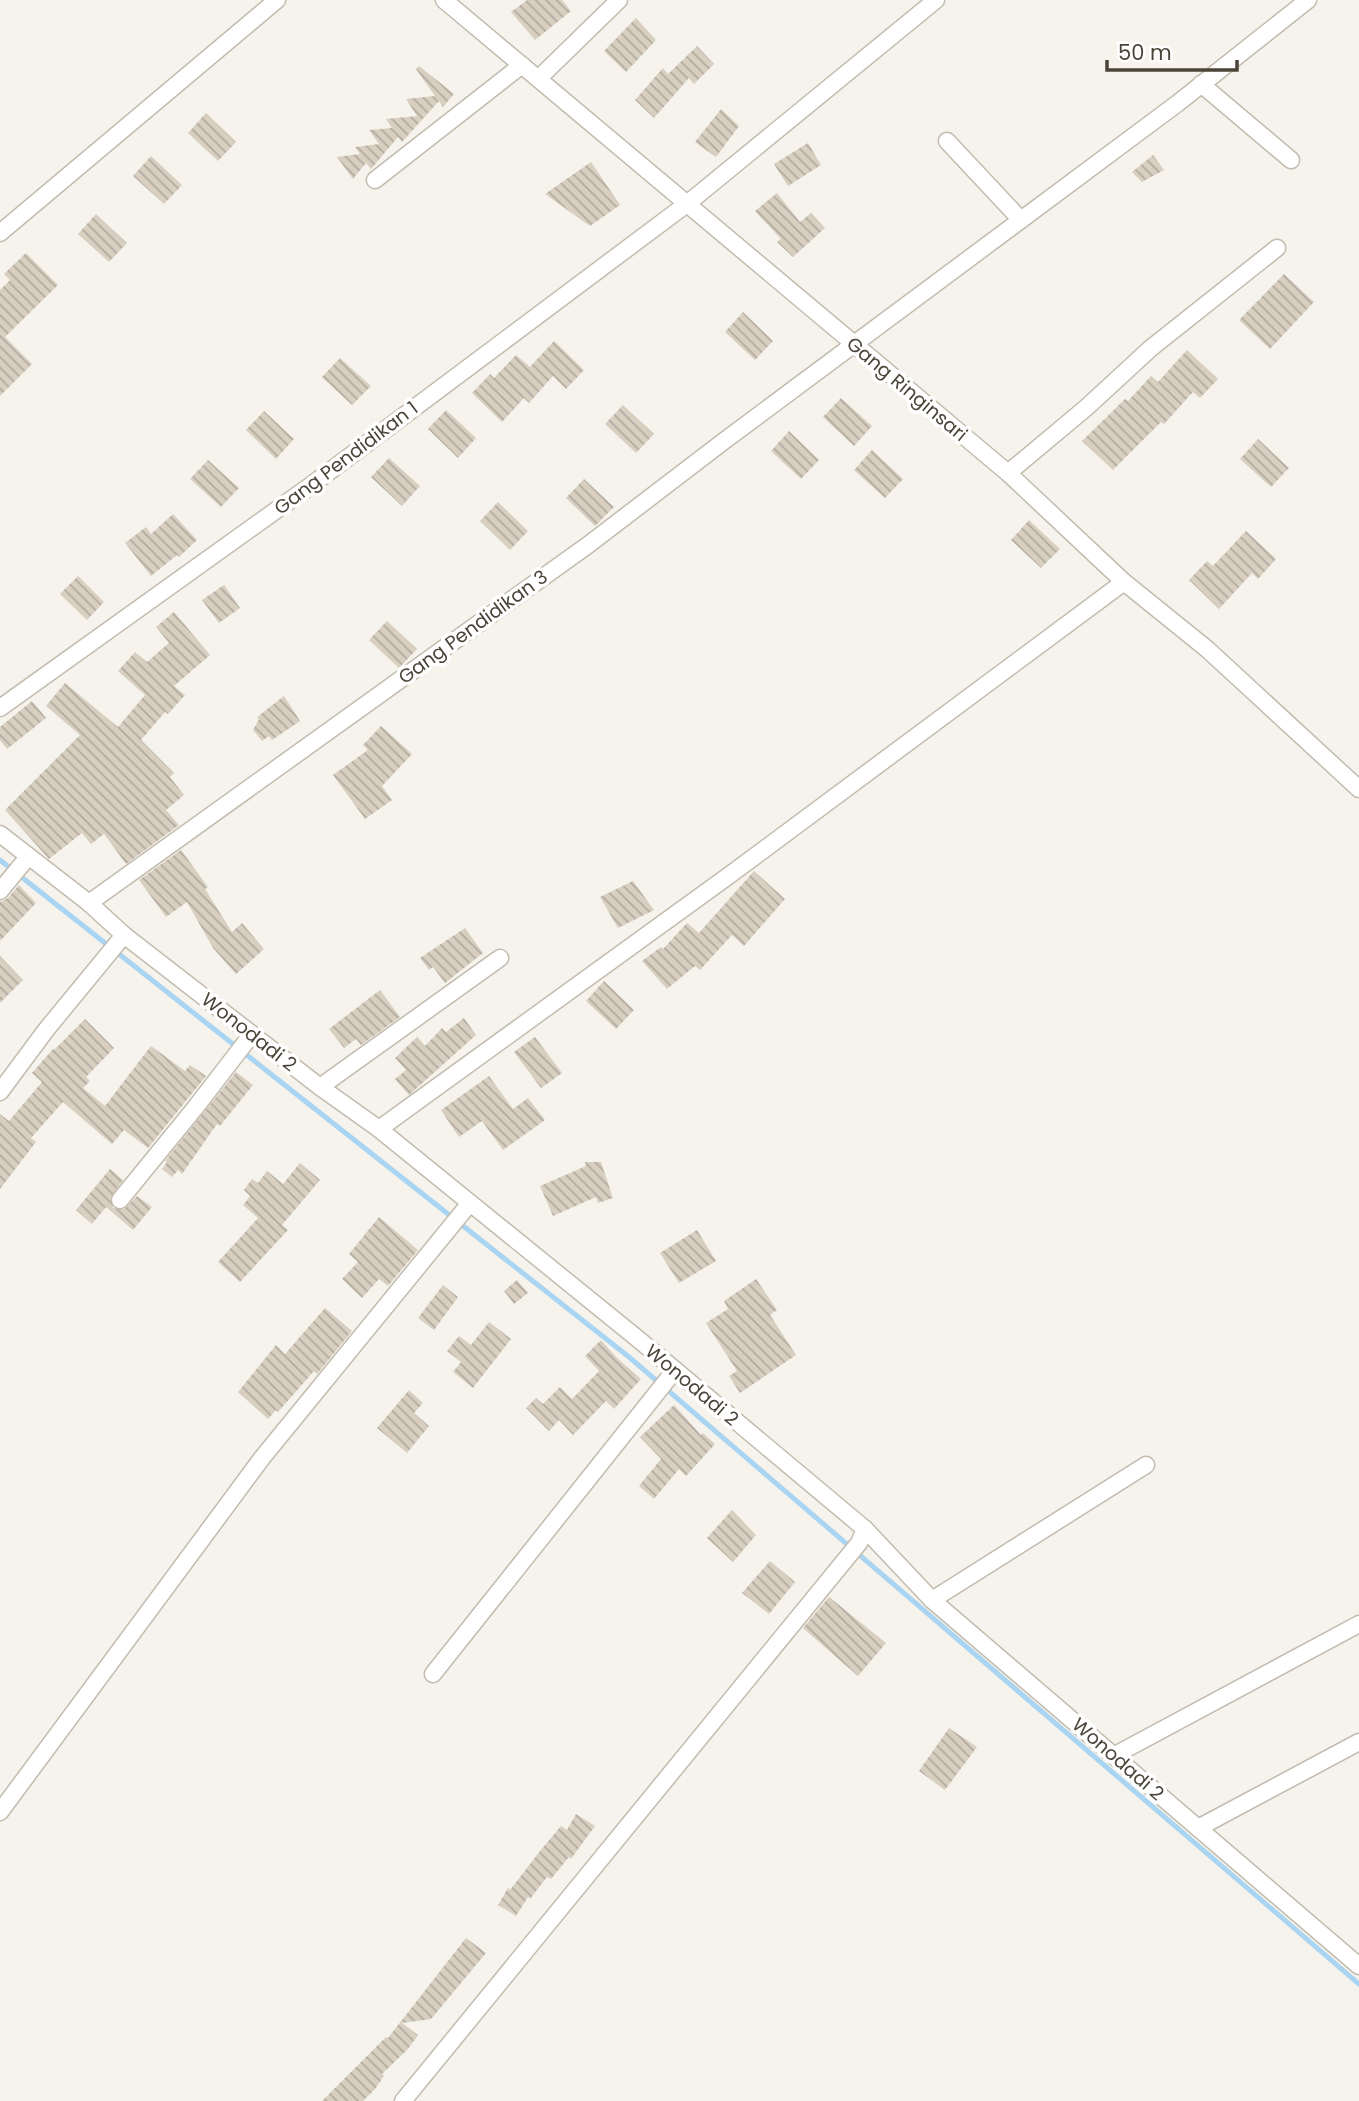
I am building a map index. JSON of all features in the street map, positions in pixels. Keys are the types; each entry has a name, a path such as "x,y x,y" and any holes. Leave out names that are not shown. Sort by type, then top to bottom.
{"street":[{"path":"0,233 277,0"},
{"name":"Gang Ringinsari","path":"444,0 1008,473 1124,582 1207,649 1359,789"},
{"path":"539,78 620,0"},
{"name":"Gang Pendidikan 1","path":"0,708 310,486 688,203 936,0"},
{"name":"Gang Pendidikan 3","path":"89,903 588,545 724,440 854,346 1201,84 1308,0"},
{"path":"375,180 522,65"},
{"path":"1201,84 1291,160"},
{"path":"947,141 1021,220"},
{"path":"1008,473 1087,407 1151,348 1277,248"},
{"path":"379,1129 731,874 1124,582"},
{"name":"Wonodadi 2","path":"0,834 89,903 124,935 320,1087 379,1129 674,1372 932,1600 1359,1966"},
{"path":"0,891 28,857"},
{"path":"0,1092 46,1030 124,935"},
{"path":"320,1087 500,958"},
{"path":"120,1200 252,1034"},
{"path":"0,1812 262,1458 469,1204"},
{"path":"433,1674 674,1372"},
{"path":"932,1600 1146,1465"},
{"path":"403,2101 862,1536"},
{"path":"1115,1755 1359,1624"},
{"path":"1198,1828 1359,1742"}],"building":[{"path":"527,0 562,0 571,11 535,40 511,12"},
{"path":"636,18 656,40 626,72 604,51"},
{"path":"697,46 714,64 694,84 689,78 654,118 635,100 663,68 668,74"},
{"path":"419,66 454,94 443,107 439,101 402,142 398,137 371,169 366,163 353,179 337,157 360,154 355,147 379,144 369,130 392,128 386,119 417,116 406,99 435,96 416,69"},
{"path":"721,109 739,126 716,157 695,142"},
{"path":"206,113 236,142 218,161 188,133"},
{"path":"808,143 821,165 788,186 774,164"},
{"path":"1153,155 1164,170 1142,182 1132,172"},
{"path":"151,156 182,185 164,204 133,176"},
{"path":"591,162 620,205 590,226 545,194"},
{"path":"777,193 800,222 811,213 825,228 793,257 777,242 781,239 755,211"},
{"path":"96,214 127,243 109,262 78,234"},
{"path":"26,253 58,285 5,337 32,364 0,396 0,290 10,280 4,274"},
{"path":"1284,274 1314,302 1270,349 1239,320"},
{"path":"743,312 773,341 755,360 725,332"},
{"path":"554,341 584,370 566,389 553,376 529,403 524,398 502,422 472,393 490,374 494,378 516,355 530,367"},
{"path":"1187,350 1218,379 1200,398 1193,392 1164,424 1161,422 1113,470 1082,441 1125,399 1128,401 1151,376 1158,382"},
{"path":"340,358 371,386 352,405 322,377"},
{"path":"841,398 872,426 854,446 823,417"},
{"path":"623,405 654,434 636,453 605,424"},
{"path":"446,410 476,438 458,458 428,429"},
{"path":"264,411 294,439 276,459 246,430"},
{"path":"789,431 819,460 801,479 771,451"},
{"path":"1258,439 1289,468 1271,487 1240,459"},
{"path":"872,450 903,479 885,498 854,470"},
{"path":"389,458 420,486 402,506 371,477"},
{"path":"208,460 239,488 221,507 190,479"},
{"path":"584,479 614,507 595,526 566,498"},
{"path":"498,502 528,531 510,550 480,521"},
{"path":"173,514 197,540 179,557 177,555 151,576 125,543 146,527 151,534"},
{"path":"1029,520 1060,549 1041,568 1011,540"},
{"path":"1246,531 1276,559 1258,579 1252,573 1219,609 1189,580 1207,561 1213,566"},
{"path":"78,576 104,602 87,620 60,594"},
{"path":"224,585 240,608 219,623 202,600"},
{"path":"174,612 210,655 174,686 185,695 168,714 165,712 141,740 174,773 170,777 184,795 166,810 179,825 126,864 104,834 91,844 82,833 49,859 5,810 80,735 46,706 65,683 118,727 145,695 118,671 135,652 147,662 169,643 156,627"},
{"path":"387,621 417,649 399,668 369,640"},
{"path":"284,696 300,721 272,740 269,736 262,741 253,730 259,719 257,717"},
{"path":"32,701 46,718 7,749 0,740 0,727"},
{"path":"381,726 412,754 382,786 392,800 365,819 333,775 368,750 363,745"},
{"path":"181,850 208,887 205,889 232,932 242,923 264,949 236,974 213,948 187,902 166,917 139,880"},
{"path":"754,871 785,899 744,946 732,935 700,970 695,966 667,989 642,961 661,947 663,949 687,923 699,933"},
{"path":"633,881 654,910 618,928 600,897"},
{"path":"19,885 36,903 0,941 0,902 8,898"},
{"path":"465,928 483,953 445,983 433,967 429,970 420,958"},
{"path":"0,956 23,980 0,1003"},
{"path":"604,981 634,1010 616,1029 586,1001"},
{"path":"380,990 400,1017 361,1045 356,1039 344,1048 329,1029"},
{"path":"464,1018 476,1035 409,1095 395,1079 406,1070 395,1058 417,1037 425,1046 442,1028 446,1032"},
{"path":"85,1019 114,1048 86,1077 90,1081 83,1088 105,1106 151,1046 185,1071 190,1065 206,1076 148,1148 124,1130 112,1144 63,1102 31,1138 36,1142 0,1189 0,1114 9,1121 42,1082 32,1073"},
{"path":"535,1037 562,1073 541,1088 514,1052"},
{"path":"236,1072 253,1085 220,1126 217,1124 182,1174 178,1170 172,1177 162,1169 167,1162 165,1161"},
{"path":"489,1076 513,1109 528,1098 545,1120 503,1150 482,1121 459,1137 441,1110"},
{"path":"585,1162 601,1162 613,1198 598,1203 596,1197 553,1216 540,1186 586,1166"},
{"path":"300,1163 320,1180 282,1225 288,1230 240,1282 218,1262 258,1218 243,1205 250,1196 244,1190 252,1179 258,1183 267,1171 283,1184"},
{"path":"110,1169 123,1180 110,1198 113,1208 124,1209 137,1196 152,1207 133,1230 106,1207 92,1224 76,1210"},
{"path":"379,1217 418,1250 388,1286 379,1279 362,1298 342,1279 358,1262 349,1254"},
{"path":"697,1230 716,1261 679,1283 660,1253"},
{"path":"756,1279 777,1310 770,1315 796,1355 740,1393 729,1376 737,1371 706,1323 728,1309 724,1301"},
{"path":"517,1280 528,1293 514,1304 504,1291"},
{"path":"443,1285 458,1297 434,1330 418,1318"},
{"path":"325,1308 352,1331 317,1374 314,1371 278,1412 276,1410 268,1419 238,1392 276,1345 285,1354"},
{"path":"489,1322 511,1339 473,1388 453,1372 461,1362 447,1351 459,1336 471,1345"},
{"path":"601,1340 641,1379 614,1409 606,1401 573,1435 559,1420 549,1431 526,1408 536,1398 543,1404 560,1387 572,1399 599,1371 585,1356"},
{"path":"409,1390 423,1403 414,1413 429,1426 407,1453 377,1428"},
{"path":"674,1405 701,1435 703,1433 715,1444 686,1476 679,1469 654,1499 639,1486 661,1459 640,1437"},
{"path":"732,1510 756,1535 733,1562 707,1538"},
{"path":"770,1561 795,1582 769,1614 742,1593"},
{"path":"829,1597 886,1643 858,1676 803,1628"},
{"path":"949,1728 977,1747 945,1790 919,1771"},
{"path":"576,1814 595,1826 571,1859 569,1857 551,1879 547,1877 530,1899 528,1897 516,1916 498,1905 508,1888 510,1890 561,1826 567,1830"},
{"path":"466,1938 486,1953 431,2019 402,2023 418,2035 408,2049 382,2074 384,2076 375,2089 363,2101 322,2101 386,2037 388,2038"}],"waterway":[{"path":"0,860 629,1357 1359,1984"}]}
